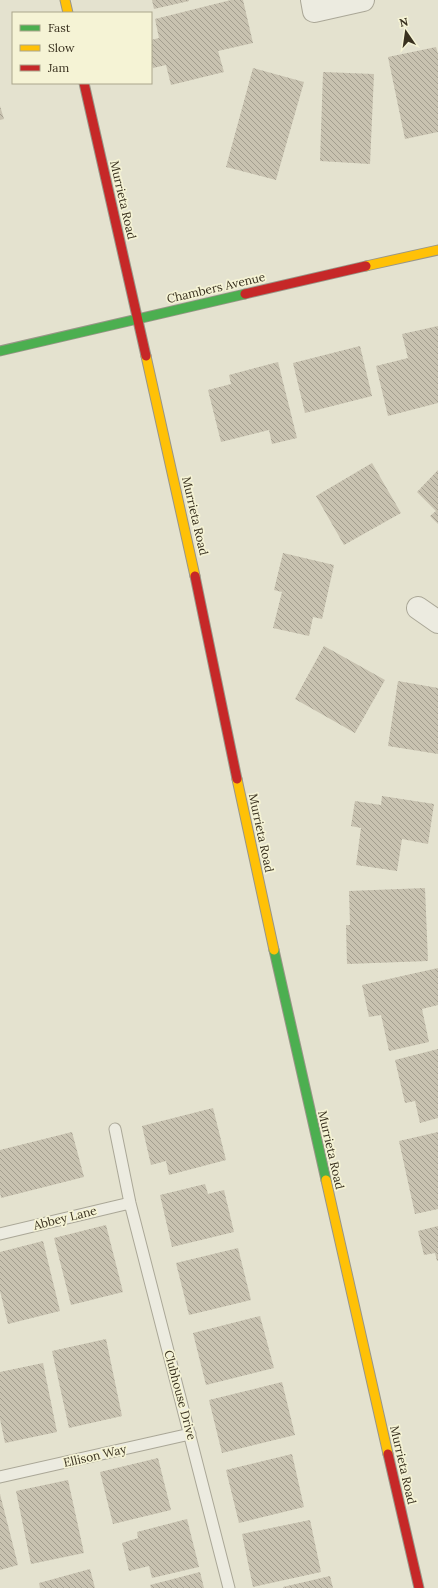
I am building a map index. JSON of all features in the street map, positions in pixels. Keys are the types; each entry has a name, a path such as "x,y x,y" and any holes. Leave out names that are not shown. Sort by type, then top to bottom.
{"main road":[{"path":"65,0 68,12"},
{"name":"Murrieta Road","path":"84,84 186,530 225,721 297,1054 419,1588"},
{"name":"Chambers Avenue","path":"0,351 137,318 438,250"}],"street":[{"path":"312,0 314,11 362,0"},
{"path":"418,608 438,622"}],"lane":[{"name":"Clubhouse Drive","path":"115,1129 130,1203 229,1588"},
{"name":"Abbey Lane","path":"0,1234 130,1203"},
{"name":"Ellison Way","path":"0,1477 190,1434"}],"building":[{"path":"152,0 189,0 189,1 154,9"},
{"path":"231,0 243,0 253,43 218,51 224,72 171,85 166,65 153,68 152,40 159,38 155,19"},
{"path":"436,47 438,54 438,132 405,139 388,57"},
{"path":"253,68 304,82 276,180 226,167"},
{"path":"323,72 374,74 370,164 320,161"},
{"path":"0,106 4,119 0,120"},
{"path":"438,326 438,403 388,416 376,366 408,358 402,334"},
{"path":"360,346 372,396 305,413 293,363"},
{"path":"278,362 297,438 272,444 269,430 221,442 208,390 231,384 229,375"},
{"path":"372,463 401,513 344,545 316,496"},
{"path":"438,470 438,524 430,516 436,511 417,492"},
{"path":"283,553 334,565 322,619 313,617 309,636 273,628 282,592 274,590"},
{"path":"324,646 385,680 355,733 295,699"},
{"path":"398,681 438,688 438,754 388,746"},
{"path":"382,796 434,804 428,844 402,839 397,871 356,865 361,828 351,826 355,801 381,805"},
{"path":"425,888 428,961 347,964 346,925 350,925 349,891"},
{"path":"438,968 438,1005 422,1009 429,1042 389,1051 381,1015 369,1017 362,985"},
{"path":"438,1049 438,1118 420,1123 415,1101 405,1103 395,1060"},
{"path":"213,1108 226,1160 169,1175 166,1161 151,1165 142,1126"},
{"path":"72,1132 84,1177 1,1198 0,1150"},
{"path":"438,1132 438,1209 415,1214 399,1141"},
{"path":"205,1184 208,1194 224,1190 234,1232 172,1247 160,1195"},
{"path":"106,1225 123,1292 71,1305 54,1238"},
{"path":"438,1226 437,1261 435,1253 424,1255 418,1231"},
{"path":"43,1241 60,1311 8,1324 0,1291 0,1252"},
{"path":"238,1248 251,1300 189,1315 176,1263"},
{"path":"260,1316 274,1368 206,1385 193,1333"},
{"path":"106,1339 122,1416 69,1428 52,1351"},
{"path":"43,1363 57,1432 5,1443 0,1419 0,1372"},
{"path":"282,1382 295,1435 222,1453 209,1400"},
{"path":"292,1454 304,1507 239,1523 226,1470"},
{"path":"158,1458 171,1510 113,1524 100,1472"},
{"path":"68,1480 84,1553 31,1564 16,1491"},
{"path":"0,1494 18,1565 0,1570"},
{"path":"187,1519 199,1567 152,1578 149,1566 129,1571 122,1543 138,1538 137,1532"},
{"path":"310,1520 321,1572 253,1587 242,1534"},
{"path":"90,1569 95,1588 40,1588 39,1583"},
{"path":"200,1572 204,1588 151,1588 150,1585"},
{"path":"330,1576 333,1588 283,1588 283,1587"}],"traffic: fast":[{"path":"0,351 245,294"},
{"path":"274,950 326,1180"}],"traffic: slow":[{"path":"65,0 68,12"},
{"path":"366,266 438,250"},
{"path":"146,356 195,576"},
{"path":"237,779 274,950"},
{"path":"326,1180 388,1454"}],"traffic: jam":[{"path":"84,84 146,356"},
{"path":"245,294 366,266"},
{"path":"195,576 237,779"},
{"path":"388,1454 419,1588"}]}
